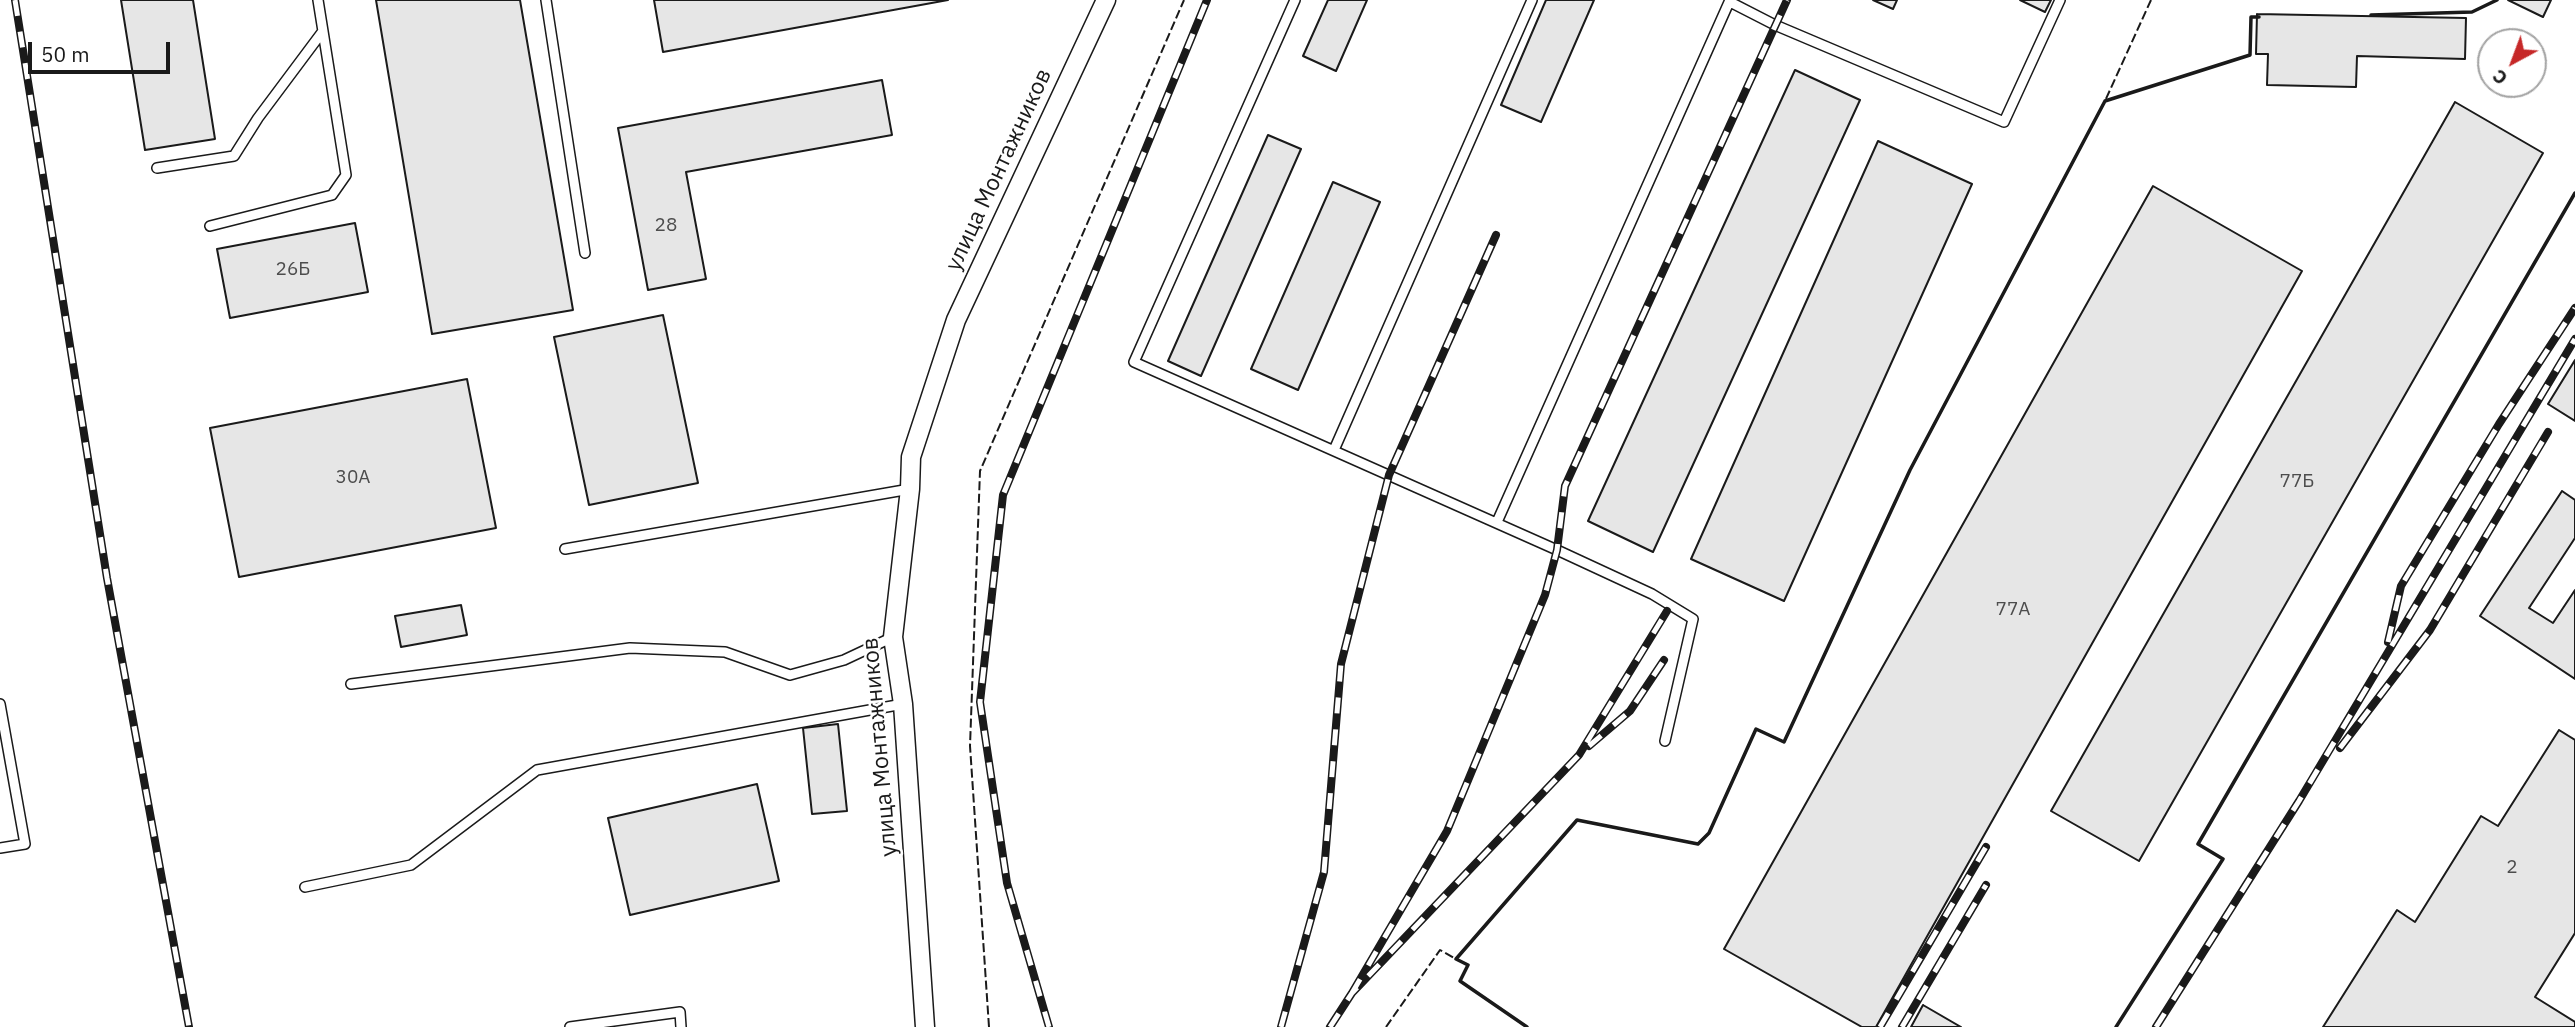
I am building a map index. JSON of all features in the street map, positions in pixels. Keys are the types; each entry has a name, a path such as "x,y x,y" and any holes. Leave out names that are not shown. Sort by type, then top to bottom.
{"street":[{"name":"улица Монтажников","path":"925,1027 903,704 893,637 910,489 911,457 956,320 1106,0"}],"lane":[{"path":"210,226 332,195 346,175 318,0"},
{"path":"545,0 585,253"},
{"path":"1294,0 1133,362 1652,594 1693,619 1665,741"},
{"path":"1334,450 1532,0"},
{"path":"1497,523 1730,1 1775,25 2004,122 2060,0"},
{"path":"157,168 234,156 258,118 323,31"},
{"path":"565,549 910,489"},
{"path":"351,684 630,648 724,652 790,676 844,660 893,637"},
{"path":"0,704 25,844 0,848"},
{"path":"305,887 411,865 537,770 903,704"},
{"path":"570,1027 680,1012 681,1027"}],"building":[{"path":"121,0 193,0 215,139 145,150"},
{"path":"376,0 520,0 573,310 432,334"},
{"path":"654,0 948,0 663,52"},
{"path":"1328,0 1367,0 1336,71 1303,56"},
{"path":"1546,0 1594,0 1541,122 1501,105"},
{"path":"1873,0 1897,0 1893,9"},
{"path":"2020,0 2051,0 2045,12"},
{"path":"2508,0 2551,0 2543,17"},
{"path":"2257,14 2466,18 2465,59 2357,56 2356,87 2267,85 2268,54 2256,54"},
{"path":"1795,70 1860,100 1653,552 1588,521"},
{"path":"882,80 892,135 686,172 706,279 648,290 618,128"},
{"path":"2455,102 2543,153 2139,861 2051,811"},
{"path":"1268,135 1301,149 1201,376 1168,361"},
{"path":"1878,141 1972,184 1784,601 1691,559"},
{"path":"1333,182 1380,202 1298,390 1251,369"},
{"path":"2153,186 2302,271 1876,1027 1862,1027 1724,949"},
{"path":"355,223 368,292 230,318 217,249"},
{"path":"663,315 698,483 589,505 554,337"},
{"path":"2575,360 2575,421 2548,404"},
{"path":"467,379 496,528 239,577 210,428"},
{"path":"2562,491 2575,500 2575,538 2529,608 2553,623 2575,590 2575,679 2480,616"},
{"path":"461,605 467,635 401,647 395,616"},
{"path":"838,724 847,811 812,814 803,728"},
{"path":"2559,730 2575,740 2575,933 2535,997 2575,1022 2575,1027 2323,1027 2397,910 2415,922 2481,816 2498,826"},
{"path":"757,784 779,881 630,915 608,818"},
{"path":"1923,1005 1961,1027 1911,1027"}],"railway":[{"path":"15,0 107,578 189,1027"},
{"path":"1049,1027 1007,883 980,702 1003,495 1207,0"},
{"path":"1352,993 1447,831 1545,595 1557,550 1565,486 1787,0"},
{"path":"1281,1027 1324,872 1341,664 1389,475 1496,235"},
{"path":"2388,642 2401,586 2499,424 2575,308"},
{"path":"2156,1027 2299,801 2575,339"},
{"path":"2340,748 2430,630 2548,432"},
{"path":"1330,1027 1352,993 1579,755 1667,611"},
{"path":"1589,746 1630,711 1664,660"},
{"path":"1880,1027 1986,847"},
{"path":"1902,1027 1986,885"}],"fence":[{"path":"989,1027 970,746 980,471 1184,0"},
{"path":"1386,1027 1440,950 1456,959 1577,820 1698,844 1709,833 1756,729 1784,742 1910,470 2105,101 2151,0"}],"wall":[{"path":"2371,15 2472,12 2497,0"},
{"path":"1527,1027 1460,981 1468,965 1456,959 1577,820 1698,844 1709,833 1756,729 1784,742 1910,470 2105,101 2250,55 2251,17 2259,17"},
{"path":"2116,1027 2223,859 2198,844 2575,193"}]}
